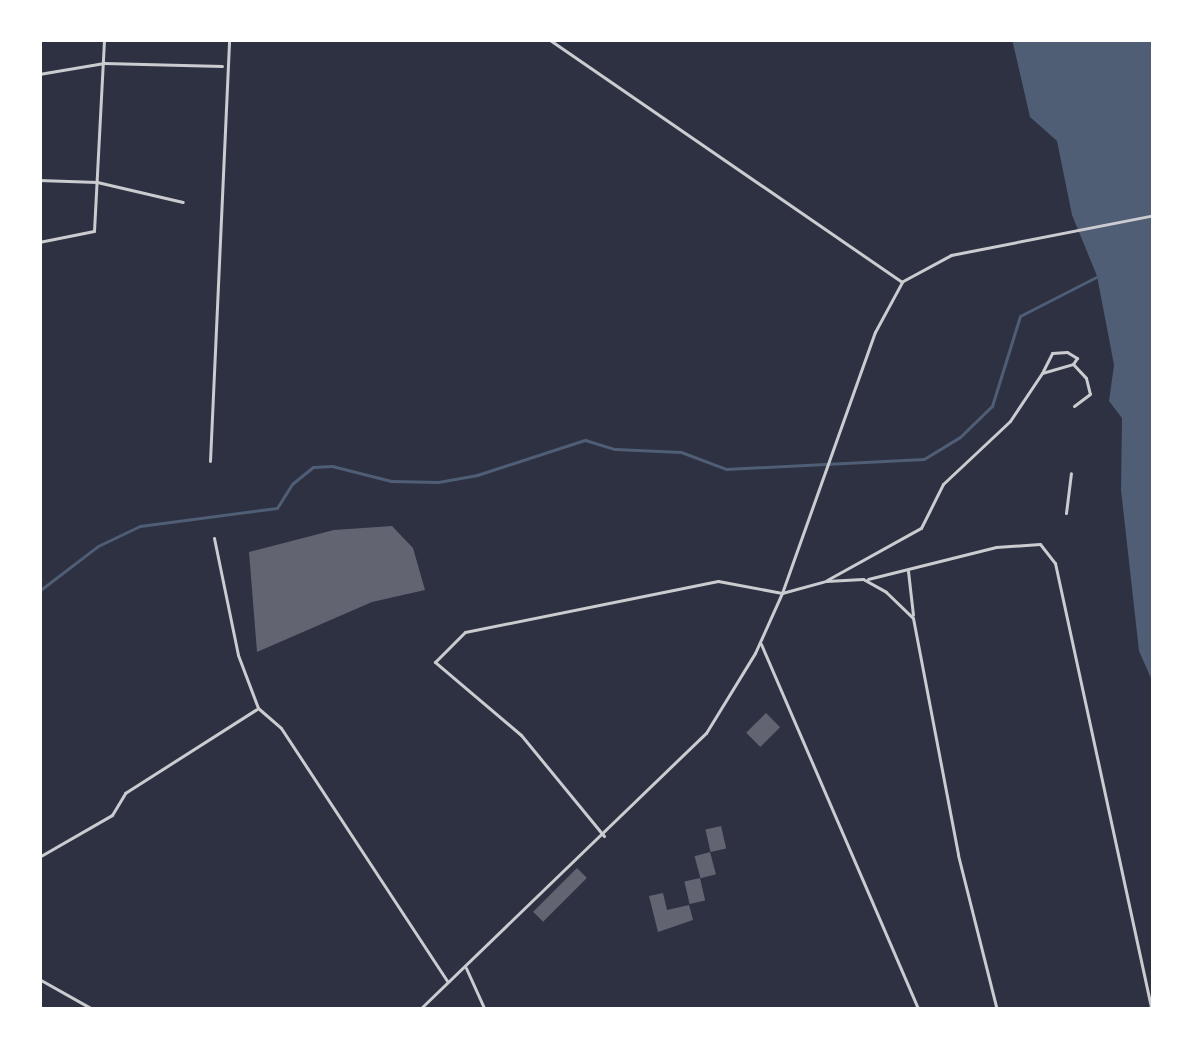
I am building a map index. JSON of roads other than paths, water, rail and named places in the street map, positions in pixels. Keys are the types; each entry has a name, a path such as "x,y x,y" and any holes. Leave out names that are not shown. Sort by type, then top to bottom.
{"street":[{"path":"39,242 94,231 104,39"},
{"path":"209,461 224,66 229,39"},
{"path":"549,39 902,282"},
{"path":"39,74 104,63 224,66"},
{"path":"39,179 97,182 183,202"},
{"path":"419,1010 706,733 760,643 782,593 874,332 902,282 933,262 998,244 1154,215"},
{"path":"826,581 921,528 943,484 1010,421 1042,373 1056,352 1077,358 1073,364 1042,373"},
{"path":"1073,364 1086,378 1090,394 1074,406"},
{"path":"1066,513 1070,473"},
{"path":"214,538 238,655 258,708 281,728 448,982"},
{"path":"604,836 521,735 435,662 465,632 718,581 782,593 996,548 1040,544 1055,563 1152,1010"},
{"path":"908,569 958,855 998,1010"},
{"path":"863,579 889,593 913,618"},
{"path":"760,643 919,1010"},
{"path":"39,857 112,814 125,793 258,708"},
{"path":"465,967 485,1010"},
{"path":"39,979 94,1010"}],"water":[{"path":"1012,39 1154,39 1154,685 1139,651 1121,490 1122,418 1109,401 1114,365 1097,276 1072,215 1057,141 1030,117"}],"waterway":[{"path":"39,591 98,546 140,526 277,508 292,484 313,467 332,466 391,481 438,482 477,475 585,440 615,449 681,452 726,469 924,459 960,437 992,406 1020,316 1100,275"}]}
